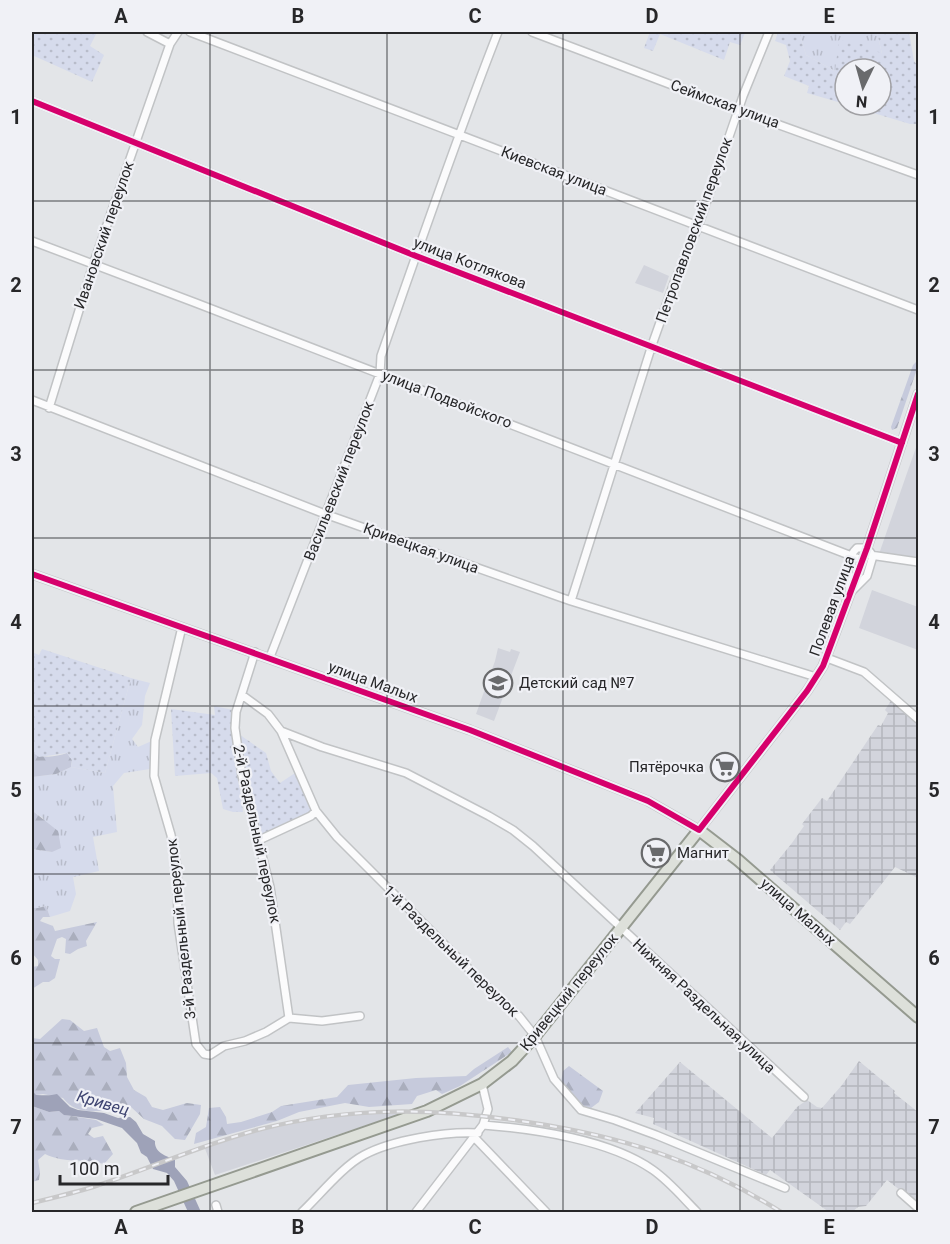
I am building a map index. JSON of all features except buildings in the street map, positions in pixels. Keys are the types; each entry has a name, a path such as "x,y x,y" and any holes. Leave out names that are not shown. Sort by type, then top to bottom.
{"main road":[{"name":"Кривецкий переулок","path":"136,1212 427,1111 482,1084 512,1061 535,1036 699,830"},
{"name":"улица Малых","path":"699,830 738,860 918,1017"}],"street":[{"path":"147,32 170,44"},
{"name":"Ивановский переулок","path":"50,408 93,265 116,202 134,142 170,44 178,32"},
{"name":"Киевская улица","path":"190,32 918,310"},
{"name":"Васильевский переулок","path":"270,657 380,374 381,356 458,134 498,32"},
{"name":"Сеймская улица","path":"532,32 918,175"},
{"name":"Петропавловский переулок","path":"571,601 652,345 769,32"},
{"name":"улица Котлякова","path":"32,101 416,256 902,443"},
{"name":"улица Подвойского","path":"32,241 851,556 867,555 918,562"},
{"name":"Полевая улица","path":"699,830 816,677 827,658 867,555 918,394"},
{"name":"Кривецкая улица","path":"32,400 325,514 571,601 816,677"},
{"path":"850,595 848,566 851,556 857,548 867,555"},
{"name":"улица Малых","path":"32,574 470,730 648,801 699,830"},
{"name":"3-й Раздельный переулок","path":"182,627 155,740 154,776 171,835 177,866 178,923 196,1044 204,1054 210,1055 225,1046 266,1032 290,1018"},
{"name":"2-й Раздельный переулок","path":"255,652 236,712 235,729 242,776 270,887 290,1018"},
{"name":"Полевая улица","path":"827,658 864,672 918,719"},
{"name":"Нижняя Раздельная улица","path":"242,695 267,714 281,731 322,747 406,773 513,830 804,1097"},
{"name":"1-й Раздельный переулок","path":"281,731 316,811 337,837 505,1005 519,1016 535,1036 554,1079 581,1110 656,1135 785,1188"},
{"path":"257,841 311,816 316,811"},
{"path":"290,1018 322,1021 360,1016"},
{"path":"417,1212 483,1125 488,1108 482,1084"},
{"path":"483,1125 570,1137 611,1150 651,1169 668,1182 697,1212"},
{"path":"302,1212 363,1155 427,1136 461,1131 476,1135 546,1212"},
{"path":"901,1193 918,1208"}],"shaded area":[{"path":"644,265 669,276 663,293 635,283"},
{"path":"918,442 918,560 879,554 907,473"},
{"path":"872,590 918,607 918,650 859,628"},
{"name":"Детский сад №7","path":"498,648 520,652 494,721 476,714"},
{"path":"892,699 918,722 918,878 895,867 850,924 846,922 840,930 770,870 792,843 804,826 802,824 822,798 827,801 878,725 881,726 888,713 885,710"},
{"path":"859,1061 918,1112 918,1204 887,1180 866,1206 858,1207 852,1212 829,1212 770,1170 766,1175 653,1124 654,1118 635,1113 680,1062 772,1138 797,1107 807,1100 822,1108"},
{"path":"32,1090 36,1095 57,1094 70,1107 78,1110 104,1113 118,1118 130,1117 143,1134 155,1141 159,1151 175,1160 175,1167 187,1181 201,1212 188,1212 174,1181 167,1173 153,1169 147,1157 141,1153 137,1143 122,1128 96,1119 64,1115 59,1111 49,1112 32,1106"},
{"path":"392,1111 400,1114 215,1175 204,1146 246,1132 292,1121 347,1113"}],"green space":[{"path":"32,32 97,32 90,46 104,55 92,82 32,55"},
{"path":"650,32 751,32 750,34 745,33 740,45 730,42 724,60 660,34 653,51 644,48"},
{"path":"778,32 799,32 806,55 833,70 833,101 807,93 809,86 784,76 790,61 786,45 775,41"},
{"path":"799,32 877,32 882,54 874,57 833,57 833,70 806,55"},
{"path":"877,32 909,32 914,61 918,66 918,124 887,117 893,117 893,57 837,57 839,40 867,45 882,54"},
{"path":"916,362 918,366 897,428 892,430 891,427"},
{"path":"42,649 131,678 105,773 71,767 72,760 67,753 39,757 32,752 32,652 39,655"},
{"path":"131,678 150,683 145,696 142,725 132,739 138,747 154,740 150,769 124,773 113,786 117,832 93,837 99,871 73,877 76,894 70,911 50,917 46,906 32,908 32,849 52,852 43,818 34,812 32,814 32,777 56,774 71,767 105,773"},
{"path":"214,706 233,710 233,739 243,812 223,809 217,778 211,773 175,776 171,709 215,715"},
{"path":"240,735 266,753 271,771 280,783 295,773 311,811 299,819 261,834 246,774"},
{"path":"32,752 49,757 67,753 72,760 71,767 56,774 32,777"},
{"path":"34,812 58,831 61,848 52,852 32,849 32,814"},
{"path":"46,906 50,917 43,917 40,921 53,926 55,931 97,922 86,941 87,946 70,954 65,953 66,939 62,937 57,939 51,956 60,959 55,978 32,989 32,967 38,966 38,960 32,953 32,908"},
{"path":"62,1019 70,1020 84,1031 97,1028 104,1047 110,1051 120,1048 126,1063 127,1077 134,1090 146,1097 152,1107 163,1110 187,1103 201,1105 200,1114 185,1140 175,1139 162,1126 144,1119 131,1107 85,1111 77,1109 63,1098 36,1095 32,1090 32,1038 40,1039"},
{"path":"508,1047 512,1052 460,1086 442,1094 436,1090 417,1096 412,1104 369,1107 345,1103 299,1112 277,1121 194,1144 196,1133 206,1127 209,1108 220,1107 227,1124 241,1122 272,1112 281,1106 337,1097 348,1085 416,1078 466,1076"},
{"path":"569,1066 603,1091 599,1102 591,1108 583,1106 561,1082 563,1071"},
{"path":"32,1106 49,1112 59,1111 65,1115 96,1120 104,1125 92,1128 88,1134 94,1138 103,1136 113,1154 104,1164 60,1159 45,1154 38,1160 39,1180 32,1182"}],"railway":[{"path":"32,1203 93,1187 261,1129 328,1116 426,1112 527,1122 627,1143 721,1178 781,1212"}],"cycle path":[{"path":"32,101 416,256 902,443"},
{"path":"32,574 470,730 648,801 699,830 807,691 823,666 867,548 918,394"}],"place":[{"name":"Детский сад №7","path":"498,683"},
{"name":"Пятёрочка","path":"725,767"},
{"name":"Магнит","path":"656,853"}],"water label":[{"name":"Кривец","path":"103,1103"}]}
